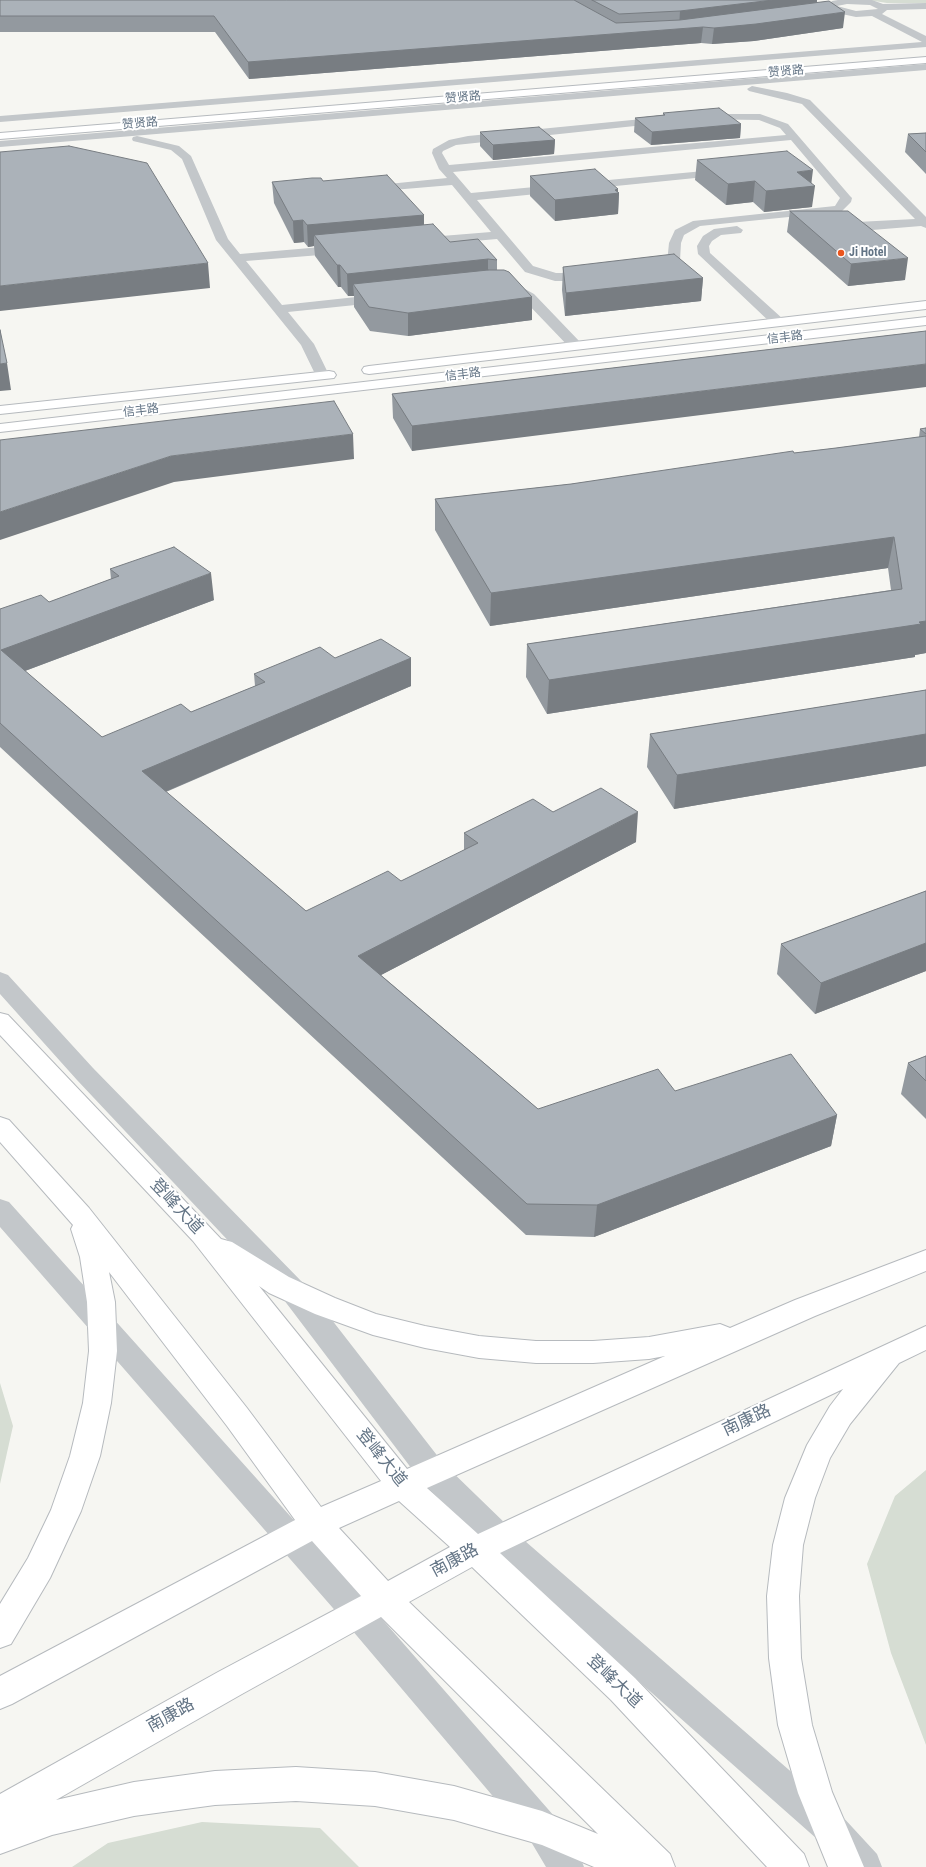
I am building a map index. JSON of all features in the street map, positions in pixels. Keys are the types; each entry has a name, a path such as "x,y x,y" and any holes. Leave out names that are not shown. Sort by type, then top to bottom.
{"main road":[{"name":"赞贤路","path":"0,126 926,51"},
{"name":"赞贤路","path":"0,136 926,60"},
{"name":"信丰路","path":"354,372 926,305"},
{"name":"信丰路","path":"0,428 926,322"},
{"name":"信丰路","path":"0,410 338,373"},
{"name":"登峰大道","path":"0,1021 202,1234 402,1485 487,1544 791,1867"},
{"path":"0,1126 80,1215 237,1418 316,1524 384,1598 657,1867"},
{"path":"0,1633 39,1568 66,1511 85,1456 97,1403 102,1351 101,1302 93,1257 80,1215"},
{"path":"202,1234 238,1260 279,1285 325,1306 373,1324 425,1337 479,1347 536,1352 593,1352 649,1348 688,1342 756,1326 926,1260"},
{"path":"0,1692 316,1524 805,1308"},
{"name":"南康路","path":"0,1814 40,1789 384,1598 487,1544 926,1337"},
{"path":"846,1867 815,1793 795,1725 784,1658 783,1596 788,1545 800,1498 817,1454 840,1415 867,1380 897,1350"},
{"path":"0,1837 52,1818 134,1799 215,1788 296,1784 375,1789 454,1803 542,1828 610,1856 631,1867"}],"street":[{"path":"883,7 883,10 873,13 856,14 834,9 832,5 847,0 872,2 883,7 926,6"},
{"path":"824,13 840,11"},
{"path":"873,13 926,40"},
{"path":"0,119 926,44"},
{"path":"0,144 926,67"},
{"path":"818,84 831,75"},
{"path":"719,84 808,97 925,223"},
{"path":"644,271 659,270 672,265 674,261 675,242 679,233 697,223 838,209 845,202 846,198 784,126 760,117 713,116 689,118"},
{"path":"600,276 578,278 555,277 529,269 445,169 437,153 438,149 453,142 468,139 673,120"},
{"path":"201,137 232,124"},
{"path":"104,135 161,144 189,152 222,240 307,344 322,375"},
{"path":"445,169 794,137"},
{"path":"800,164 816,163"},
{"path":"469,197 737,171"},
{"path":"354,191 455,181"},
{"path":"829,227 860,227 925,223"},
{"path":"762,228 718,232 707,239 703,246 704,254 778,322"},
{"path":"407,243 500,235"},
{"path":"237,258 353,248"},
{"path":"494,287 520,292 529,297 576,346"},
{"path":"278,309 394,297"},
{"path":"0,980 85,1074 294,1292 487,1544 829,1827 864,1867"},
{"path":"0,1209 289,1538 357,1613 542,1828 566,1867"}],"shaded area":[{"path":"868,0 926,0 926,3 887,3"},
{"path":"0,1383 13,1426 0,1484"},
{"path":"926,1470 926,1745 891,1653 867,1564 895,1496"},
{"path":"202,1822 320,1828 359,1867 72,1867 108,1843"}],"building":[{"path":"0,0 574,0 616,23 680,20 829,1 845,12 714,28 703,27 248,62 214,16 0,16"},
{"path":"592,0 773,0 680,11 619,14"},
{"path":"719,108 741,124 652,132 635,118 665,115 663,113"},
{"path":"539,127 555,140 493,145 480,132"},
{"path":"926,133 926,152 908,134"},
{"path":"69,146 147,163 208,263 0,286 0,152"},
{"path":"787,151 813,170 797,172 815,186 766,191 755,181 728,184 697,160"},
{"path":"595,169 618,189 615,190 619,193 555,200 530,176"},
{"path":"387,175 424,215 307,225 303,220 293,221 272,182 312,178 321,178 323,181"},
{"path":"790,211 848,211 908,258 851,264"},
{"path":"433,224 450,242 478,239 497,260 488,259 347,274 340,265 337,265 314,235"},
{"path":"674,254 703,278 566,293 563,267"},
{"path":"488,270 504,270 509,272 532,297 408,313 369,307 353,284"},
{"path":"0,330 7,363 0,364"},
{"path":"926,331 926,364 412,426 392,394"},
{"path":"334,401 353,434 171,456 0,512 0,440"},
{"path":"926,428 926,434 920,429"},
{"path":"926,436 926,621 919,622 921,624 549,680 527,644 902,589 894,537 491,593 435,499 571,484 793,451 794,453"},
{"path":"174,547 211,573 1,650 102,737 181,704 191,712 265,682 254,674 320,647 335,658 381,639 411,658 142,771 306,911 388,871 401,881 478,843 464,833 533,799 553,812 601,788 638,812 358,956 538,1109 658,1069 675,1091 791,1054 837,1115 597,1205 527,1204 0,723 0,609 41,595 49,602 119,576 110,569"},
{"path":"926,690 926,734 677,775 650,734"},
{"path":"926,891 926,943 821,983 781,944"},
{"path":"926,1056 926,1081 908,1063"}],"place":[{"name":"Ji Hotel","path":"841,253"}]}
